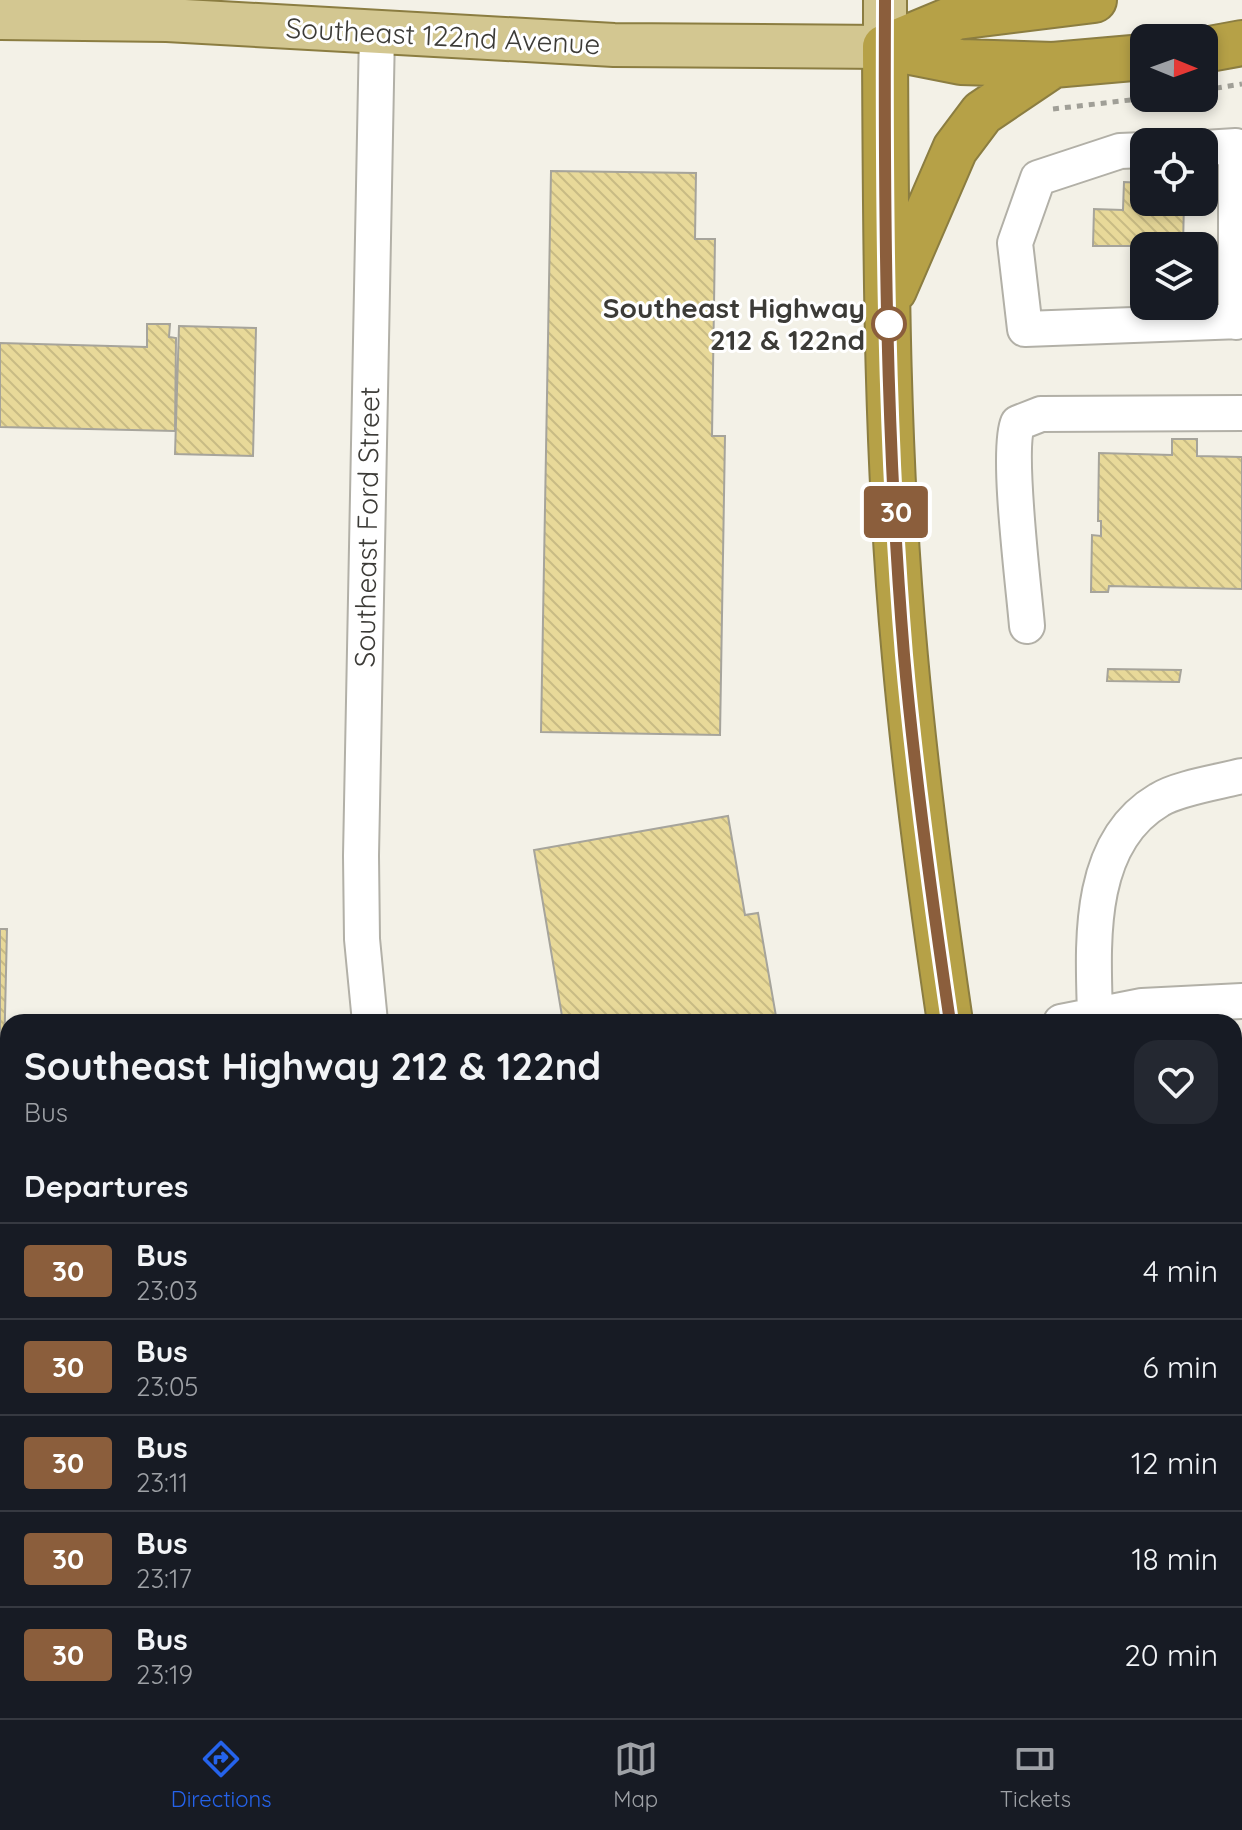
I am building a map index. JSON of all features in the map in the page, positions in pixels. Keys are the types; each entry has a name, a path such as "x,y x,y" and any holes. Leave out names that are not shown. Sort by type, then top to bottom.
{"highway":[{"path":"885,47 957,17 1042,3 1094,0"},
{"path":"1218,47 1242,43"},
{"path":"885,47 961,62 1053,65 1130,58"},
{"path":"885,47 892,453 904,654 925,848 949,1014"},
{"path":"888,304 955,149 982,113 1053,65"}],"main road":[{"path":"885,0 885,47"},
{"name":"Southeast 122nd Avenue","path":"0,18 78,9 377,32 614,45 885,47"}],"street":[{"name":"Southeast Ford Street","path":"369,1014 362,939 361,856 377,32"},
{"path":"1130,151 1120,151 1038,178 1015,243 1025,329 1239,322 1236,146 1218,147"},
{"path":"1027,626 1015,469 1014,432 1018,423 1041,414 1242,413"},
{"path":"1095,1014 1093,924 1117,847 1129,827 1159,800 1242,776"},
{"path":"1100,1014 1155,1004 1242,1001"}],"path":[{"path":"1218,88 1242,84"},
{"path":"1041,111 1130,100"}],"building":[{"path":"551,171 696,173 695,239 715,239 712,436 725,436 720,735 541,732"},
{"path":"1124,182 1130,182 1130,216 1184,216 1183,232 1130,232 1130,246 1093,246 1094,209 1123,210"},
{"path":"147,324 170,324 169,337 176,338 175,431 0,427 0,343 147,347"},
{"path":"179,326 256,328 253,456 175,454"},
{"path":"1172,439 1197,439 1197,456 1242,457 1242,589 1109,586 1108,592 1091,592 1092,535 1101,536 1101,521 1098,521 1099,453 1172,455"},
{"path":"1108,669 1181,670 1179,682 1107,681"},
{"path":"728,816 745,915 758,913 776,1014 562,1014 534,850"},
{"path":"0,929 7,929 5,1014 0,1014"}],"bus line":[{"name":"30","path":"885,0 892,453 904,654 925,848 949,1014"}],"place":[{"name":"Southeast Highway 212 & 122nd","path":"889,324"}]}
